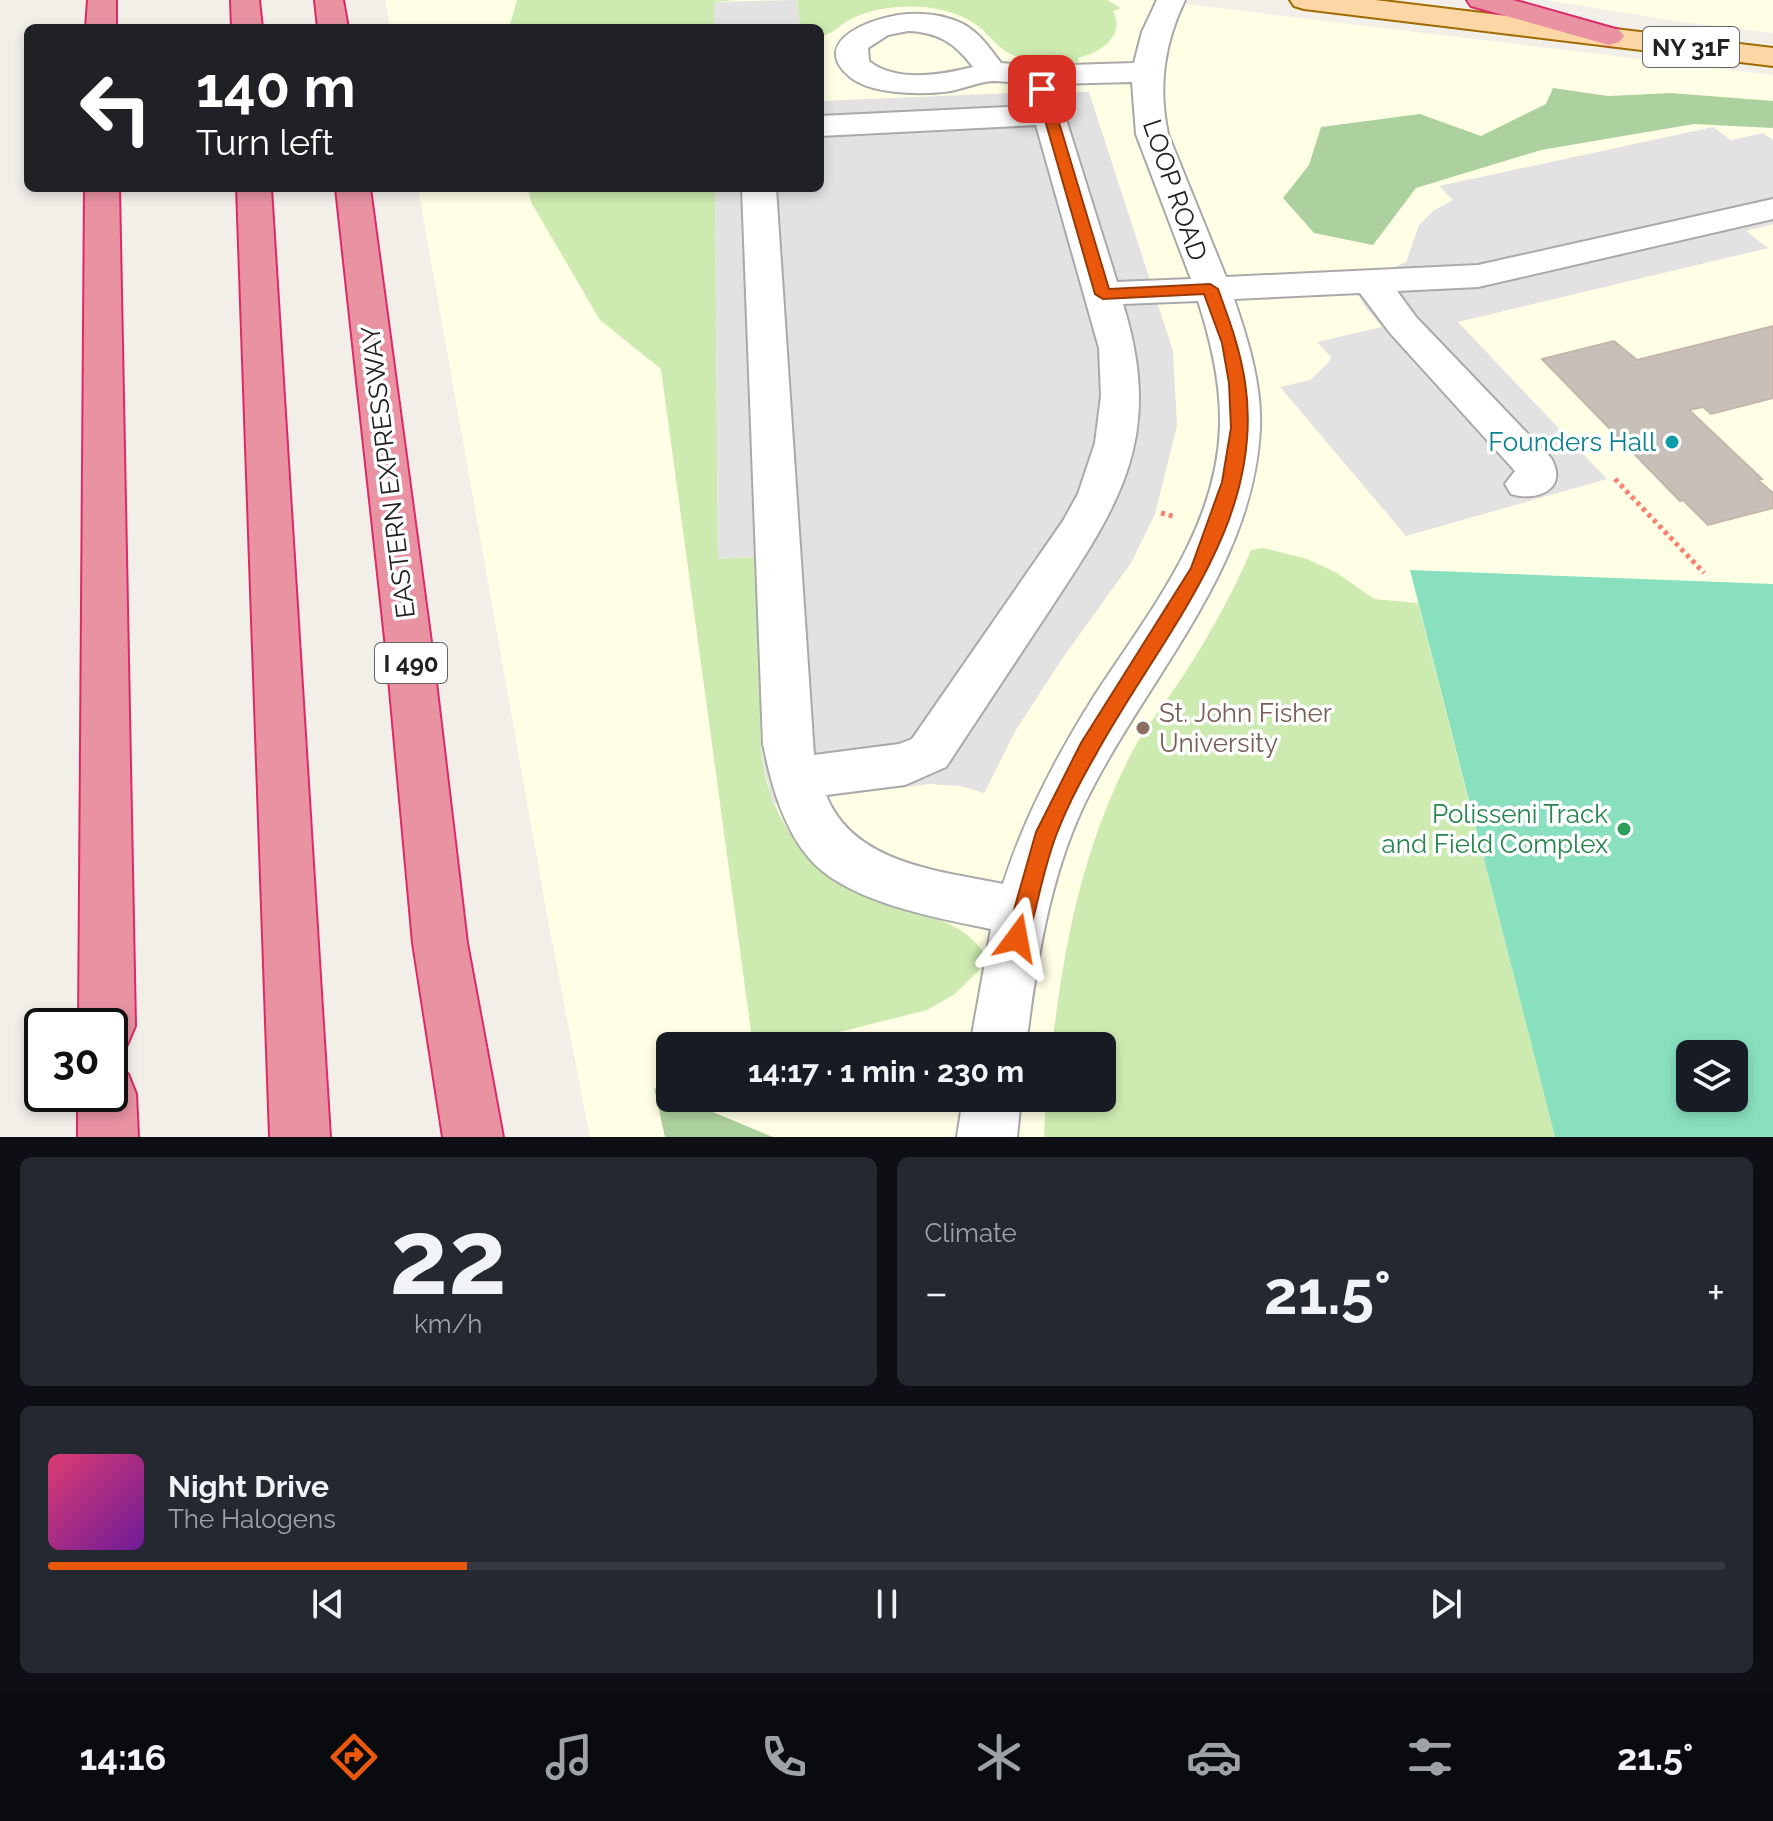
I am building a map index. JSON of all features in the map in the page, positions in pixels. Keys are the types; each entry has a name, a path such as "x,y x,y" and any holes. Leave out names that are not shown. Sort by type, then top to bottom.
{"highway":[{"path":"101,24 102,0"},
{"path":"245,0 247,24"},
{"path":"329,0 332,24"},
{"path":"1481,0 1609,36"},
{"path":"102,192 107,1008"},
{"path":"254,192 300,1137"},
{"name":"EASTERN EXPRESSWAY","path":"353,192 410,657 440,943 473,1137"},
{"path":"107,1112 108,1137"}],"main road":[{"name":"NY 31F","path":"1304,0 1773,57"}],"street":[{"name":"LOOP ROAD","path":"1001,1032 1022,912 1047,832 1088,749 1166,629 1200,569 1231,482 1240,428 1237,383 1229,343 1152,134 1145,104 1147,72 1162,18 1171,0"},
{"path":"992,72 1037,75 1147,72"},
{"path":"794,778 905,764 929,753 1080,530 1099,494 1115,443 1121,396 1118,348 1037,75"},
{"path":"824,126 1050,115"},
{"path":"759,192 787,744 794,778 812,820 840,854 895,882 1022,912"},
{"path":"1103,294 1478,276 1773,209"},
{"path":"1370,281 1403,325 1536,468 1536,478 1526,484"},
{"path":"987,1137 990,1112"}],"path":[{"path":"1615,479 1704,573"}],"shaded area":[{"name":"St. John Fisher University","path":"385,0 1151,0 1773,75 1773,1137 590,1137 549,926 419,192 824,192 824,24 389,24"},
{"path":"797,0 800,24 714,24 714,2"},
{"path":"1546,0 1773,0 1773,33 1675,21"},
{"path":"1089,92 1173,351 1177,426 1155,514 1131,563 1016,730 984,793 960,786 929,784 773,804 763,764 755,557 718,559 715,192 824,192 824,101"},
{"path":"1713,127 1731,140 1763,133 1773,140 1773,224 1746,231 1768,248 1458,322 1607,479 1406,536 1280,387 1310,380 1329,362 1331,357 1317,342 1382,327 1366,308 1344,270 1392,268 1406,262 1419,225 1433,211 1453,200 1439,186"}],"green space":[{"path":"517,0 737,0 714,2 714,24 510,24"},
{"path":"797,0 1107,0 1121,8 1113,11 1116,28 1109,42 1095,52 1078,58 1079,62 1033,61 1015,56 971,21 923,7 895,7 868,12 824,35 824,24 800,24"},
{"path":"1553,88 1608,96 1671,93 1773,101 1773,128 1694,124 1541,150 1416,188 1373,245 1314,233 1283,198 1309,165 1321,127 1420,114 1481,136 1546,104"},
{"path":"529,192 715,192 718,559 755,557 761,744 768,785 785,826 812,861 829,876 867,898 946,923 973,940 984,953 982,967 955,994 927,1010 839,1032 751,1032 661,369 600,320 531,202"},
{"path":"1263,548 1307,559 1337,573 1374,599 1418,603 1555,1137 1044,1137 1045,1112 1116,1112 1116,1032 1054,1032 1078,896 1100,825 1131,754 1203,643 1229,598 1251,550"},
{"name":"Polisseni Track and Field Complex","path":"1410,570 1773,584 1773,1137 1555,1137"},
{"path":"659,1112 713,1112 773,1137 665,1137"}],"building":[{"name":"Founders Hall","path":"1773,326 1773,398 1711,414 1703,407 1689,410 1762,479 1758,480 1773,493 1773,508 1708,525 1683,500 1680,501 1542,359 1614,341 1637,360"}],"place":[{"name":"Founders Hall","path":"1672,442"},
{"name":"St. John Fisher University","path":"1143,728"},
{"name":"Polisseni Track and Field Complex","path":"1624,829"}],"route":[{"path":"1017,938 1047,832 1060,805 1088,749 1166,629 1200,569 1231,482 1240,428 1237,383 1229,343 1210,289 1103,294 1042,89"}]}
